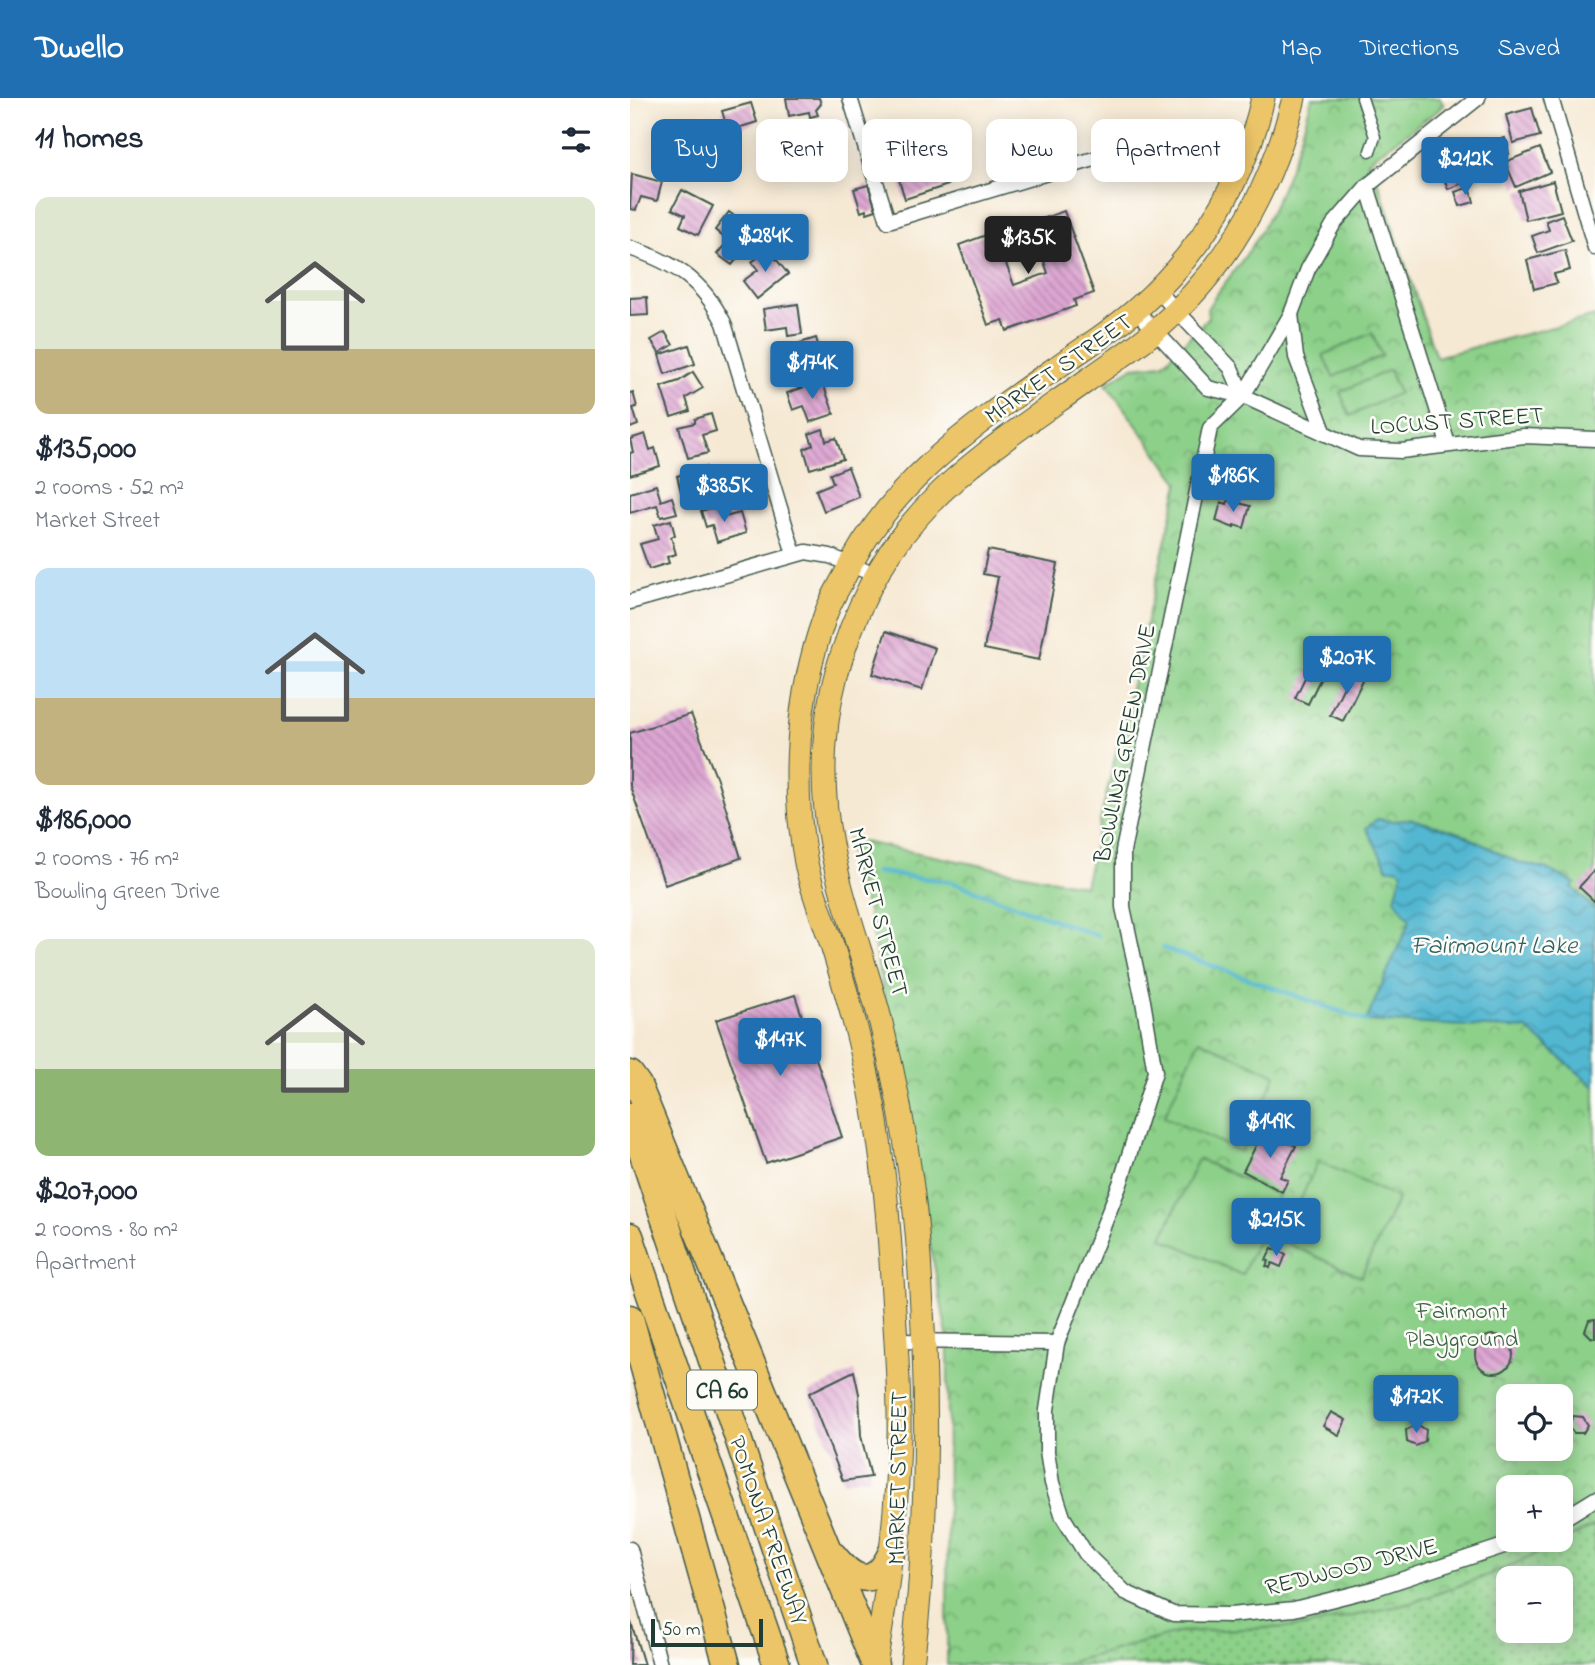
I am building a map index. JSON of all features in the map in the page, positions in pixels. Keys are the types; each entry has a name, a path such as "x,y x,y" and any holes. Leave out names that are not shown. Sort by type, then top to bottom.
{"highway":[{"path":"630,1074 638,1085 875,1665"},
{"name":"POMONA FREEWAY","path":"630,1116 814,1665"},
{"name":"POMONA FREEWAY","path":"630,1236 777,1665"},
{"path":"630,1318 727,1665"},
{"path":"827,1548 844,1568 862,1578 881,1572 893,1549"}],"main road":[{"name":"MARKET STREET","path":"875,1665 893,1549 899,1434 896,1341 888,1217 877,1127 860,1043 807,867 799,812 798,754 803,707 824,617 862,543 893,501 937,456 975,425 1136,310 1199,241 1230,191 1258,124 1263,98"},
{"name":"MARKET STREET","path":"912,1665 924,1537 926,1444 916,1218 903,1127 881,1023 830,842 824,778 827,721 838,667 851,629 875,575 916,516 957,474 1155,331 1207,277 1234,243 1258,200 1285,134 1294,98"}],"street":[{"path":"850,98 888,221 1091,160"},
{"path":"1362,98 1375,137 1370,151"},
{"path":"1243,396 1291,314 1308,269 1333,225 1367,186 1478,98"},
{"path":"1550,98 1595,248"},
{"path":"1367,186 1448,444"},
{"path":"630,248 660,259 688,276 706,292 716,307 724,323 794,554"},
{"path":"1157,290 1230,368 1243,396"},
{"name":"LOCUST STREET","path":"1136,310 1208,387 1243,396 1359,449 1401,451 1524,436 1595,439"},
{"path":"1291,314 1296,357 1325,435"},
{"name":"BOWLING GREEN DRIVE","path":"1057,1343 1119,1184 1155,1072 1143,1001 1126,928 1122,890 1126,829 1210,428 1243,396"},
{"path":"630,602 794,554 819,553 875,575"},
{"path":"896,1341 1057,1343"},
{"name":"REDWOOD DRIVE","path":"1057,1343 1046,1410 1047,1452 1052,1483 1063,1517 1086,1554 1125,1592 1173,1614 1230,1615 1294,1609 1373,1589 1496,1549"},
{"path":"1573,1513 1595,1499"},
{"path":"630,1549 660,1665"}],"green space":[{"name":"Fairmont Playground","path":"1312,98 1440,98 1444,106 1368,161 1380,188 1436,357 1595,316 1595,1525 1573,1536 1573,1475 1496,1475 1496,1552 1539,1552 1510,1566 1496,1566 1496,1572 1411,1603 1308,1626 1180,1632 1059,1665 947,1665 948,1340 868,911 854,873 848,839 1085,886 1179,483 1106,384 1133,367 1163,364 1208,318 1207,309 1254,243 1273,208 1295,154"},
{"path":"1372,333 1382,356 1333,377 1323,355"},
{"path":"1389,370 1399,393 1350,416 1340,392"},
{"path":"1199,1040 1276,1075 1241,1152 1164,1117"},
{"path":"1198,1159 1278,1195 1242,1275 1162,1238"},
{"path":"1318,1161 1398,1198 1361,1277 1282,1241"},
{"path":"1595,1525 1595,1665 1059,1665 1180,1632 1308,1626 1411,1603 1496,1572 1496,1643 1573,1643 1573,1566 1510,1566 1539,1552 1573,1552 1573,1536"}],"water":[{"name":"Fairmount Lake","path":"1377,819 1412,819 1460,833 1517,862 1547,869 1575,883 1572,887 1595,909 1595,1087 1527,1029 1366,1021 1410,920 1395,899 1402,872 1396,868 1388,869 1366,828"}],"building":[{"path":"786,98 819,98 821,104 816,110 818,115 810,117 809,112 789,116"},
{"path":"751,103 756,122 742,127 742,119 724,119 722,111"},
{"path":"1532,108 1540,136 1513,143 1506,115"},
{"path":"1505,138 1509,154 1495,157 1491,141"},
{"path":"1481,142 1488,160 1473,166 1466,148"},
{"path":"1540,148 1550,172 1516,187 1505,162"},
{"path":"1455,159 1463,183 1448,189 1439,164"},
{"path":"632,174 651,179 651,182 662,182 657,201 641,197 636,210 630,209"},
{"path":"1553,181 1561,211 1526,220 1519,191"},
{"path":"900,182 947,182 948,185 905,199"},
{"path":"868,185 876,210 867,213 866,210 861,212 854,189"},
{"path":"1470,187 1474,202 1460,206 1455,192"},
{"path":"682,190 713,206 698,235 680,226 685,215 672,209"},
{"path":"1064,211 1094,293 1074,300 1076,306 1007,331 1003,320 988,325 959,245 994,232 1014,285 1048,273 1030,223"},
{"path":"729,212 757,234 732,265 717,254 728,241 715,230"},
{"path":"1562,215 1572,241 1538,253 1532,236 1549,230 1546,221"},
{"path":"768,249 788,274 757,299 743,281 758,270 752,262"},
{"path":"1565,250 1570,270 1554,274 1557,283 1534,289 1527,260"},
{"path":"647,297 648,315 630,316 630,298"},
{"path":"798,304 802,334 788,336 787,327 766,330 763,309"},
{"path":"665,332 673,345 659,353 651,340"},
{"path":"816,338 820,351 809,355 814,370 784,381 777,362 803,353 800,343"},
{"path":"689,345 695,364 665,374 659,355"},
{"path":"693,372 703,388 686,398 690,411 671,417 661,387 679,381"},
{"path":"822,381 834,414 810,422 804,406 793,410 787,393"},
{"path":"633,392 637,407 633,408 638,425 630,428 630,393"},
{"path":"711,414 716,431 702,435 708,453 688,458 679,427 695,423 695,419"},
{"path":"823,429 826,441 836,438 843,459 810,469 804,449 813,445 809,434"},
{"path":"645,434 650,450 655,448 660,466 630,475 630,453 633,452 630,439"},
{"path":"706,467 710,480 731,479 731,497 697,503 692,489 681,492 677,476"},
{"path":"848,467 859,497 824,511 816,490 833,483 830,474"},
{"path":"656,485 661,501 672,497 677,513 661,517 657,505 630,513 630,493"},
{"path":"1228,500 1250,506 1244,528 1234,525 1234,528 1216,521 1221,502 1227,504"},
{"path":"718,506 721,518 740,513 746,533 717,542 712,525 706,527 701,511"},
{"path":"671,520 675,535 671,537 676,554 667,557 669,563 649,569 640,544 658,539 654,525"},
{"path":"988,550 1058,564 1039,660 984,649 998,577 983,574"},
{"path":"886,631 935,648 922,690 872,674"},
{"path":"1316,655 1329,661 1308,704 1295,698"},
{"path":"1351,672 1364,678 1343,721 1330,715"},
{"path":"691,714 718,782 741,858 665,885 630,786 630,733"},
{"path":"1595,870 1595,902 1579,887"},
{"path":"795,995 842,1137 766,1163 716,1020"},
{"path":"1264,1130 1296,1146 1280,1177 1288,1180 1282,1192 1243,1171"},
{"path":"1272,1248 1286,1254 1281,1267 1272,1263 1270,1268 1266,1266"},
{"path":"1595,1319 1595,1338 1592,1338 1585,1331 1589,1320"},
{"path":"1494,1335 1508,1340 1513,1354 1508,1368 1494,1373 1480,1368 1475,1354 1480,1340"},
{"path":"854,1371 859,1394 861,1436 871,1477 843,1481 809,1393"},
{"path":"1331,1412 1346,1420 1339,1435 1323,1426"},
{"path":"1573,1416 1583,1417 1588,1425 1583,1433 1574,1433"},
{"path":"1417,1424 1426,1430 1425,1441 1416,1446 1407,1442 1406,1430"},
{"path":"631,1622 644,1665 630,1665"}],"waterway":[{"path":"876,872 952,882 1098,936"},
{"path":"1163,948 1366,1021"}]}
